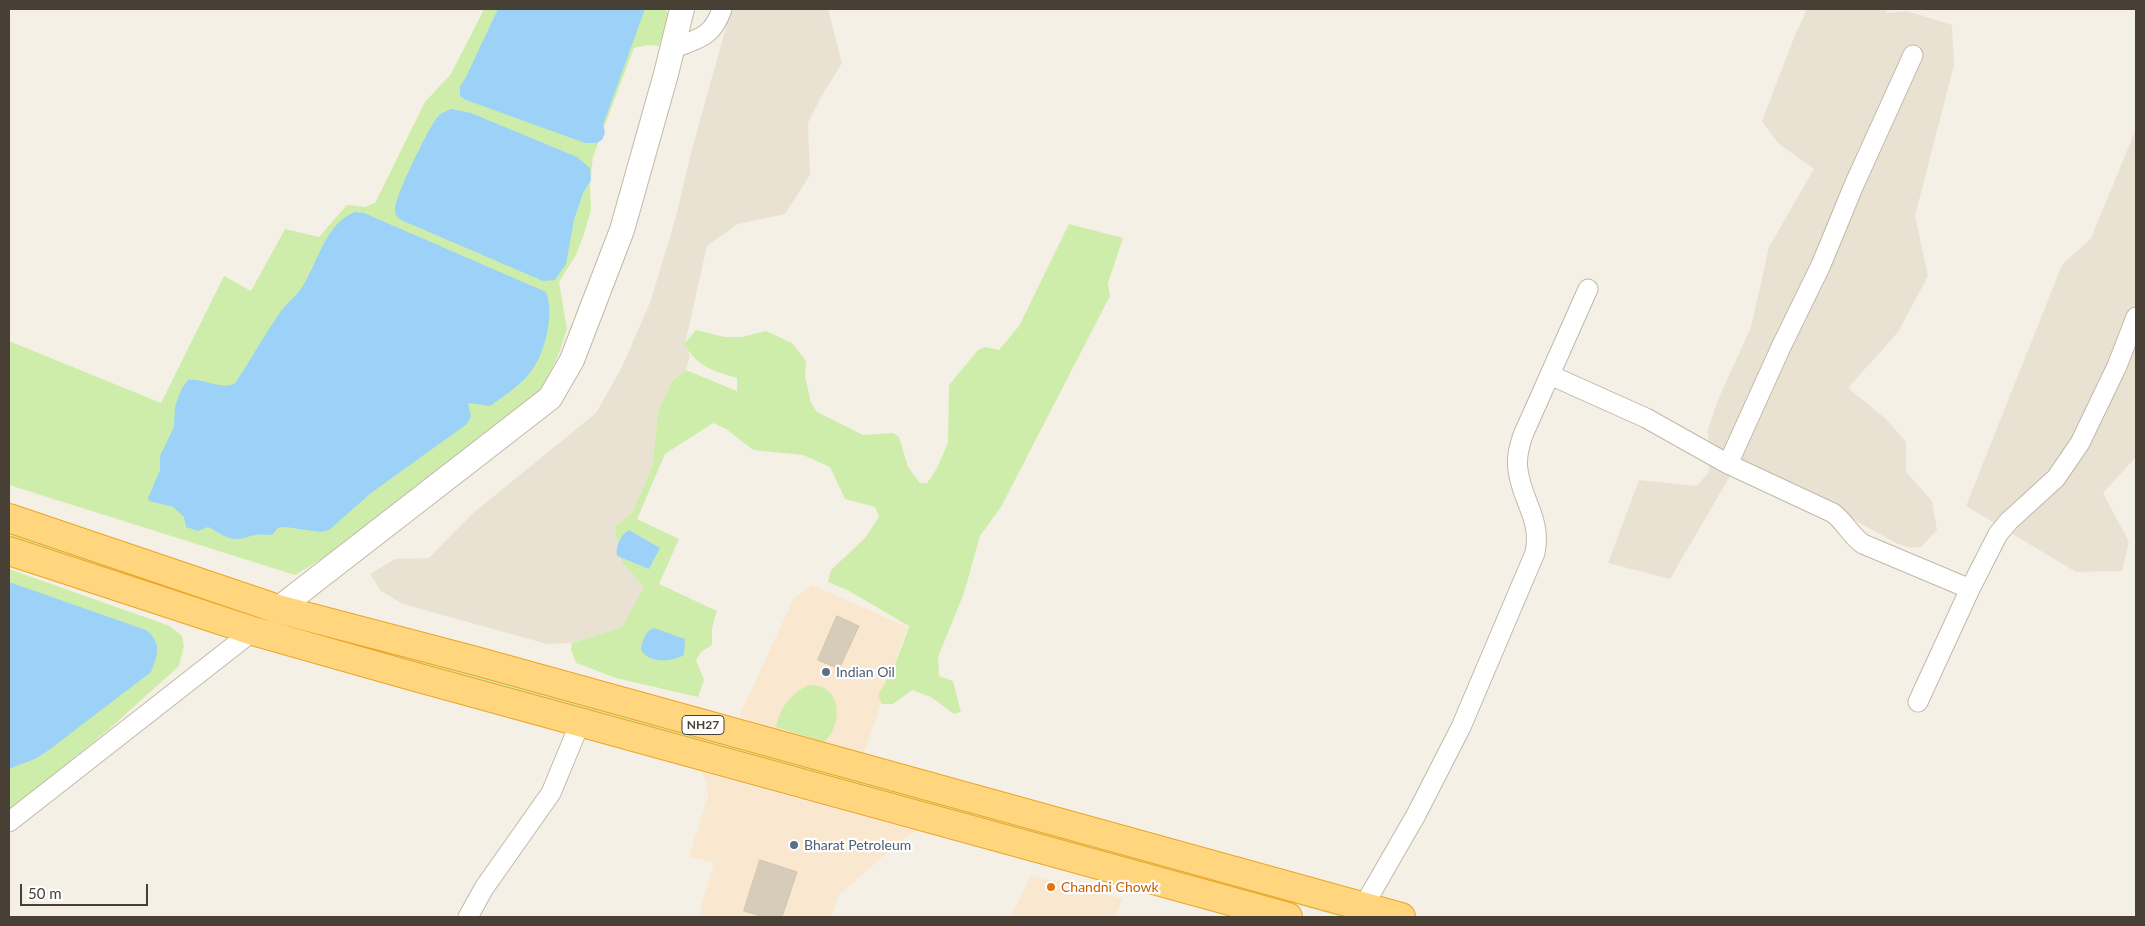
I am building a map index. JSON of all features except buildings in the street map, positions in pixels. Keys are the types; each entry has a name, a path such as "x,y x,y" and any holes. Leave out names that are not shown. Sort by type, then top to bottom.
{"highway":[{"name":"NH27","path":"9,518 278,609 476,661 1401,917"},
{"name":"NH27","path":"9,551 253,631 580,723 1288,917"}],"street":[{"path":"278,609 550,398 572,360 622,230 682,9"},
{"path":"672,49 706,34 717,24 722,9"},
{"path":"1728,464 1781,347 1821,265 1854,185 1914,55"},
{"path":"1363,907 1416,815 1461,727 1535,553 1538,541 1534,516 1526,502 1518,471 1517,456 1523,435 1588,289"},
{"path":"1918,702 1970,589 1998,534 2009,521 2056,478 2080,443 2117,366 2136,317"},
{"path":"1550,375 1646,418 1728,464 1833,513 1843,520 1857,540 1863,544 1970,589"},
{"path":"9,822 253,631"},
{"path":"468,917 484,888 551,793 580,723"}],"shaded area":[{"path":"731,9 828,9 842,63 821,97 808,123 810,175 785,214 738,224 707,246 685,344 690,356 686,370 672,381 658,411 652,467 632,513 614,527 622,562 645,587 622,627 572,643 547,644 403,604 381,591 370,574 395,559 429,558 472,514 596,413 622,367 651,300 675,220 691,153"},
{"path":"1807,9 1886,9 1887,13 1907,11 1952,25 1954,65 1915,216 1928,276 1898,332 1848,388 1886,419 1906,442 1906,472 1932,501 1937,530 1921,547 1910,548 1896,543 1856,521 1730,476 1670,579 1608,563 1639,480 1697,486 1709,472 1708,429 1718,400 1751,327 1769,247 1814,169 1778,143 1762,121"},
{"path":"2136,129 2136,457 2103,493 2129,542 2122,571 2076,572 1966,506 2062,265 2091,238"},
{"name":"Indian Oil","path":"812,585 907,627 863,756 739,717 794,598"},
{"name":"Bharat Petroleum","path":"701,772 917,831 901,840 838,896 831,917 698,917 714,863 689,856 708,797 707,782"},
{"name":"Chandni Chowk","path":"1031,875 1123,899 1114,917 1011,917"}],"green space":[{"path":"484,9 665,9 669,15 659,46 647,45 634,48 593,157 590,184 591,210 576,255 559,282 567,329 559,353 540,395 335,551 295,575 9,485 9,341 161,403 224,276 251,291 285,229 319,237 347,205 365,207 375,203 425,102 451,74"},
{"path":"1069,224 1123,238 1108,283 1110,296 1001,507 980,536 964,593 938,657 939,676 953,681 961,712 954,714 931,697 912,690 893,704 882,704 878,695 896,662 909,626 849,591 828,582 831,570 865,538 879,517 875,507 845,499 830,467 803,455 753,450 726,429 713,423 665,454 637,519 679,539 659,584 717,611 712,628 712,645 701,652 696,660 704,680 698,697 616,678 576,663 571,650 572,643 622,627 644,587 622,562 614,527 632,513 652,467 658,411 672,381 686,370 737,391 737,378 707,367 689,352 684,344 696,330 725,337 742,337 766,331 792,343 806,361 805,376 811,403 817,412 863,435 893,433 899,437 908,467 920,483 927,483 936,470 948,443 949,385 978,350 985,347 999,350 1019,326"},
{"path":"9,524 265,618 253,618 9,536"},
{"path":"9,569 170,626 182,636 184,646 179,666 108,730 9,811"},
{"path":"310,629 1390,917 1342,917 795,769 318,637"},
{"path":"808,685 819,686 828,691 836,706 835,726 824,742 776,727 787,702"}],"water":[{"path":"498,9 645,9 603,125 605,133 602,140 596,143 585,143 466,100 460,96 460,86"},
{"path":"452,109 471,113 577,157 590,168 591,180 583,193 574,220 566,264 555,280 543,281 396,216 395,211 399,193 426,136 438,117 443,112"},
{"path":"355,212 364,213 546,292 549,301 549,322 540,357 529,374 520,383 490,406 468,403 471,416 467,424 371,493 329,530 321,532 285,527 278,528 272,535 233,539 208,527 198,531 186,527 184,517 173,507 149,501 148,498 160,470 160,456 174,427 175,406 182,388 188,380 227,386 236,382 281,311 301,289 336,225 345,217"},
{"path":"629,530 660,548 649,569 617,556 619,541 623,534"},
{"path":"9,582 146,630 155,639 157,654 151,672 49,750 37,758 9,769"},
{"path":"654,628 685,639 684,655 673,659 655,660 645,655 641,650 643,640 648,631"}],"place":[{"name":"Indian Oil","path":"826,672"},
{"name":"Bharat Petroleum","path":"794,845"},
{"name":"Chandni Chowk","path":"1051,887"}]}
